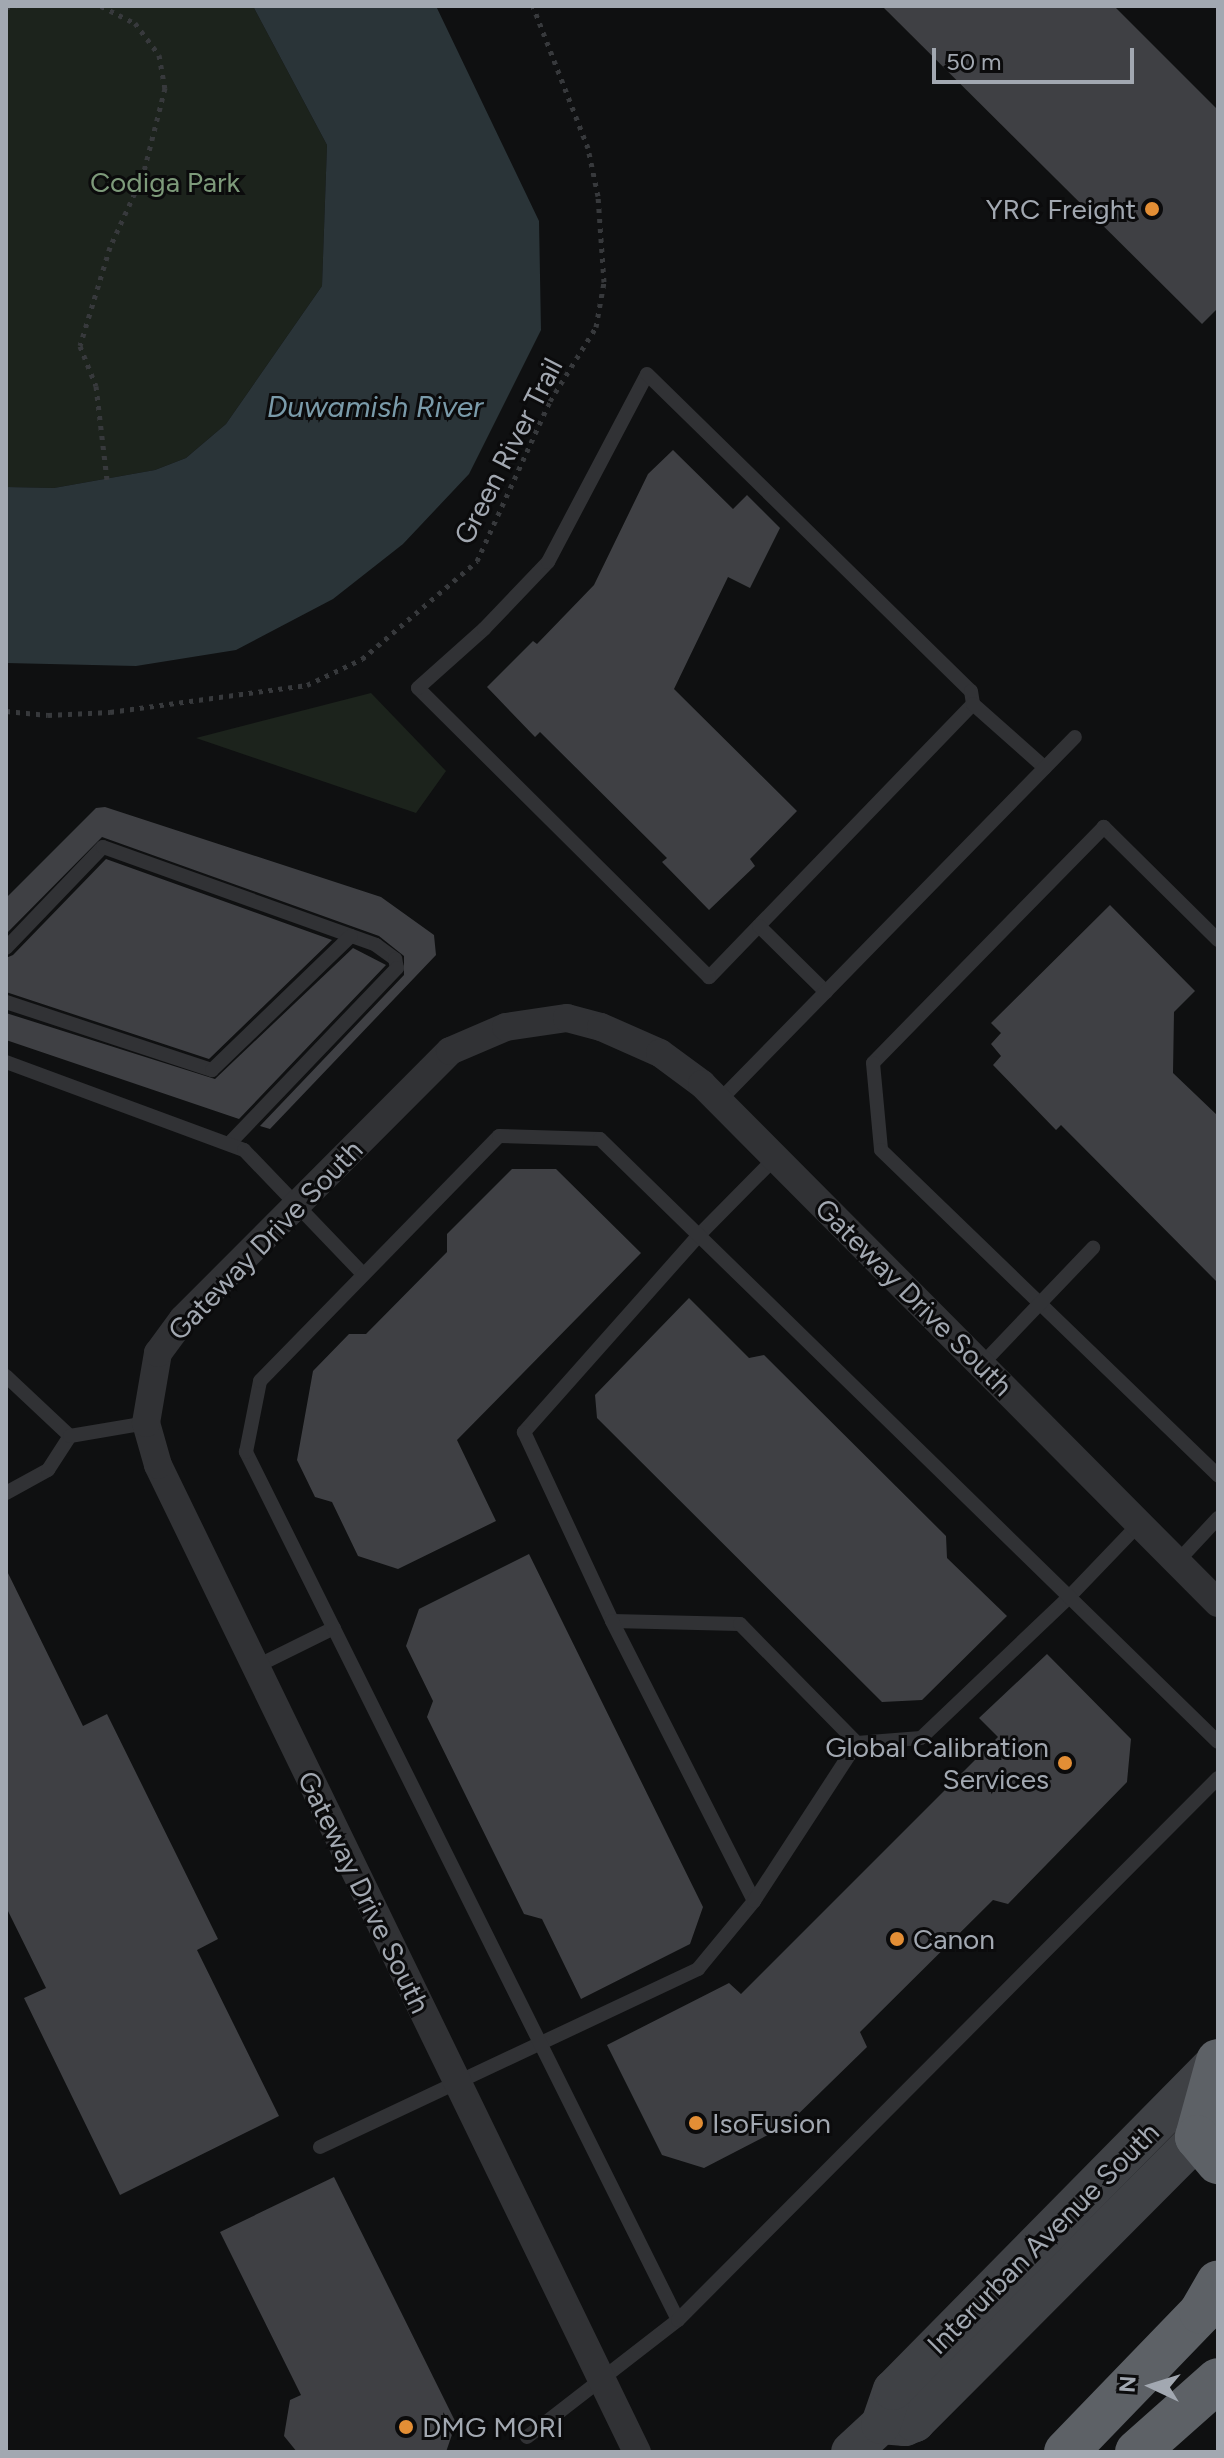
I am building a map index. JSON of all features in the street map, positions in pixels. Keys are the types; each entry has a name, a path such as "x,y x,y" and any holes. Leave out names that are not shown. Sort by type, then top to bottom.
{"highway":[{"path":"1211,2139 1218,2060"},
{"path":"1066,2452 1201,2312 1218,2283"},
{"path":"1137,2452 1218,2380"}],"main road":[{"name":"Interurban Avenue South","path":"851,2452 881,2424 893,2390 1218,2060"},
{"name":"Interurban Avenue South","path":"881,2424 905,2426 915,2422 1211,2139"}],"street":[{"name":"Gateway Drive South","path":"637,2452 158,1465 146,1423 158,1353 183,1319 295,1203 450,1051 506,1027 567,1018 601,1027 660,1053 719,1101 1218,1603"}],"lane":[{"path":"973,704 709,977 418,688 484,629 548,562 647,374 971,691 973,704 1045,768"},
{"path":"719,1101 1075,737"},
{"path":"1218,940 1104,827 873,1063 881,1150 1218,1476"},
{"path":"6,948 103,847 376,945 395,959 397,968 229,1144"},
{"path":"759,926 826,992"},
{"path":"6,1002 212,1070 351,936"},
{"path":"6,1062 244,1150 363,1274"},
{"path":"678,2320 246,1452 260,1381 499,1136 600,1139 1218,1742"},
{"path":"754,1901 612,1621 524,1432 699,1235 775,1158"},
{"path":"982,1364 1093,1248"},
{"path":"6,1376 70,1436"},
{"path":"6,1493 48,1470 70,1436 146,1423"},
{"path":"1177,1562 1218,1518"},
{"path":"612,1621 740,1624 857,1743 921,1738 1069,1597 1139,1524"},
{"path":"255,1667 334,1628"},
{"path":"320,2147 698,1969 754,1901 857,1743"},
{"path":"527,2437 678,2320 1218,1778"}],"path":[{"path":"6,7 16,6"},
{"path":"101,6 135,23 159,55 165,88 143,175 110,247 80,346 96,386 107,479"},
{"name":"Green River Trail","path":"6,711 48,715 110,712 307,685 362,659 477,561 514,487 550,401 596,327 604,282 604,247 588,148 533,6"}],"green space":[{"name":"Codiga Park","path":"6,6 253,6 327,145 322,286 226,424 186,458 155,470 54,488 6,487"},
{"path":"371,693 446,771 416,813 196,738"}],"water":[{"name":"Duwamish River","path":"253,6 436,6 539,221 541,330 469,474 403,544 333,599 236,650 136,666 6,663 6,487 54,488 155,470 186,458 226,424 322,286 327,145"}],"building":[{"name":"YRC Freight","path":"882,6 1114,6 1218,110 1218,308 1202,324"},
{"path":"673,450 733,509 747,495 780,528 750,588 728,577 674,689 797,811 750,859 755,866 709,910 662,862 667,858 540,732 535,737 487,687 533,641 537,644 594,585 648,474"},
{"path":"105,807 381,897 434,935 436,955 270,1129 260,1126 404,975 404,956 379,936 102,837 6,934 6,898 96,808"},
{"path":"106,859 332,940 209,1059 6,992 6,958 13,955"},
{"path":"1110,905 1195,991 1174,1012 1173,1073 1218,1116 1218,1283 1061,1125 1056,1130 993,1065 1001,1056 991,1044 1001,1033 991,1023"},
{"path":"353,948 386,965 239,1119 6,1040 6,1013 215,1079"},
{"path":"512,1169 556,1169 641,1253 457,1440 496,1521 398,1569 358,1556 332,1502 315,1497 297,1460 313,1371 349,1334 366,1334 447,1252 447,1234"},
{"path":"689,1298 749,1358 764,1355 946,1536 947,1558 1007,1616 922,1700 882,1702 597,1418 595,1395"},
{"path":"529,1554 703,1907 690,1944 581,1999 542,1919 524,1914 427,1717 433,1701 406,1646 419,1609"},
{"path":"6,1569 83,1726 107,1714 218,1939 197,1950 279,2116 120,2195 24,1998 46,1988 6,1907"},
{"path":"1047,1654 1131,1739 1127,1782 1008,1904 993,1900 860,2032 867,2047 787,2125 704,2168 662,2155 607,2045 729,1983 741,1994 998,1737 979,1718"},
{"path":"334,2177 456,2423 446,2452 297,2452 284,2436 290,2400 301,2395 220,2232"}],"place":[{"name":"YRC Freight","path":"1152,209"},
{"name":"Global Calibration Services","path":"1065,1763"},
{"name":"Canon","path":"897,1939"},
{"name":"IsoFusion","path":"696,2123"},
{"name":"DMG MORI","path":"406,2427"}]}
